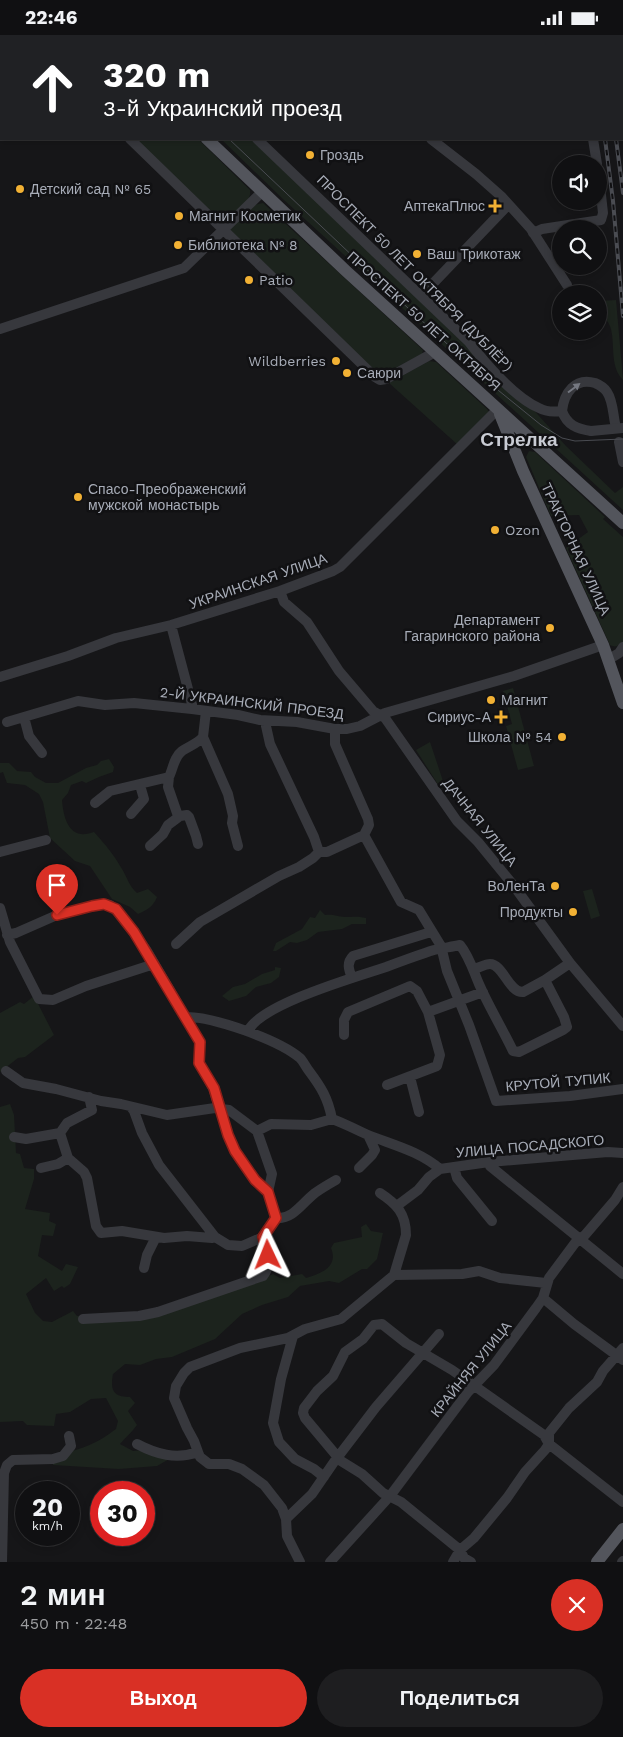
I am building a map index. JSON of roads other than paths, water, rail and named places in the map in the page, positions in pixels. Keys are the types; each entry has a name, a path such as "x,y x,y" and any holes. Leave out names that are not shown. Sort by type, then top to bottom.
{"main road":[{"name":"ПРОСПЕКТ 50 ЛЕТ ОКТЯБРЯ","path":"208,140 435,352 623,523"},
{"name":"ТРАКТОРНАЯ УЛИЦА","path":"498,409 603,645 623,703"},
{"path":"521,462 522,454 528,448 540,448"},
{"path":"598,1562 623,1529"}],"street":[{"path":"131,140 375,377 380,380 386,379 435,352"},
{"name":"ПРОСПЕКТ 50 ЛЕТ ОКТЯБРЯ (ДУБЛЁР)","path":"258,140 469,342 516,393 541,409 551,412 562,411"},
{"path":"432,140 476,174 508,205 533,233 567,285"},
{"path":"593,140 596,155"},
{"path":"0,329 184,268 262,192"},
{"path":"421,296 508,205"},
{"path":"533,233 542,229 601,220 603,210"},
{"path":"593,383 607,391 619,426 591,431 576,428 568,422 562,411 566,395 574,385 593,383"},
{"name":"УКРАИНСКАЯ УЛИЦА","path":"0,677 68,656 116,638 171,625 280,591 333,571 340,567 498,409"},
{"path":"619,442 623,462"},
{"name":"ДАЧНАЯ УЛИЦА","path":"280,591 284,602 307,622 339,671 373,711 385,718 457,821 478,842 508,878 570,963 623,1026"},
{"path":"171,625 192,709"},
{"name":"2-Й УКРАИНСКИЙ ПРОЕЗД","path":"7,722 78,701 105,705 134,703 192,709 267,721 297,722 334,729 347,729 360,726 380,715 514,676 603,645"},
{"path":"608,660 619,653 623,647"},
{"path":"206,711 203,737 228,794 233,816 232,823 238,846"},
{"path":"24,717 29,736 42,753"},
{"path":"267,721 266,726 270,744 314,837 318,852"},
{"path":"318,852 327,852 364,835 369,825 335,744 334,729"},
{"path":"180,816 168,787 170,777 181,751 200,741 203,737"},
{"path":"95,803 110,791 170,777"},
{"path":"131,814 144,799 140,785"},
{"path":"150,846 166,838 168,825 180,816 187,815 198,844"},
{"path":"364,835 401,902 419,910 442,949 447,971 459,1001"},
{"path":"0,852 46,840"},
{"path":"176,944 200,922 279,876 299,867 313,858 318,852"},
{"path":"7,935 57,915 92,906 110,905 121,915 138,938 200,1042 199,1063 214,1088 228,1135 235,1151 255,1180 268,1192"},
{"path":"0,908 7,935 39,999 53,1000 86,986 148,966 154,966"},
{"path":"352,978 348,965 349,960 353,956 431,932"},
{"path":"248,1031 250,1027 281,1005 310,992 435,950 460,945 474,969 513,1051 519,1052 567,1027 564,1017 545,981"},
{"path":"474,969 489,963 492,964 519,993 523,993 545,981 570,963"},
{"path":"344,1035 344,1020 348,1012 410,986 417,991 428,1012 440,1055 438,1066 386,1085"},
{"path":"428,1012 483,991"},
{"name":"КРУТОЙ ТУПИК","path":"459,1001 496,1101 570,1096 623,1089"},
{"path":"185,1017 211,1021 248,1031 284,1048 300,1058 327,1098 332,1119"},
{"path":"6,1071 23,1083 167,1115 221,1108 229,1110 257,1131 272,1174 268,1192 276,1218"},
{"path":"410,1077 419,1112"},
{"path":"14,1137 26,1139 60,1133 67,1123 92,1110 89,1097"},
{"path":"131,1107 159,1165 215,1237 228,1245 242,1246 263,1237 276,1218"},
{"path":"257,1131 271,1124 311,1125 332,1119 430,1160 440,1169 429,1177 418,1190 398,1205"},
{"path":"60,1133 68,1158 84,1172 87,1178 101,1233 122,1231 156,1237 215,1237"},
{"path":"359,1168 372,1155 375,1149 368,1135"},
{"name":"УЛИЦА ПОСАДСКОГО","path":"440,1169 489,1162 608,1152 623,1153"},
{"path":"41,1168 58,1164 68,1158"},
{"path":"489,1162 490,1166 526,1197 623,1274"},
{"path":"454,1167 457,1178 492,1221"},
{"path":"276,1218 283,1219 290,1215 314,1193 336,1180"},
{"name":"КРАЙНЯЯ УЛИЦА","path":"330,1562 390,1496 473,1386 494,1365 543,1298 546,1283 574,1243 585,1235 615,1200 623,1187"},
{"path":"300,1562 287,1536 286,1519 275,1497 264,1485 242,1469 229,1465 209,1464 200,1457 174,1398 176,1387 190,1367 240,1347 293,1336 305,1329 341,1319 394,1275 406,1235 406,1229 398,1205 380,1193"},
{"path":"144,1268 147,1255 156,1237"},
{"path":"83,1319 140,1315 158,1311 263,1276 267,1271 269,1263 263,1237"},
{"path":"394,1275 462,1274 479,1271 500,1278 546,1283"},
{"path":"453,1562 460,1551 474,1537 549,1444 549,1433 569,1408 621,1355 574,1324 543,1298"},
{"path":"471,1562 464,1558 460,1551 401,1501 383,1493 338,1457 305,1418 304,1408 333,1375 345,1352 363,1339 374,1325 382,1324 406,1343 452,1370 544,1435 549,1444 623,1502"},
{"path":"286,1519 312,1494 376,1407 440,1334"},
{"path":"293,1336 281,1379 273,1423 279,1442 295,1459 314,1469 324,1477"},
{"path":"2,1562 4,1473 7,1465 14,1460 53,1459 63,1456 71,1446 69,1436"},
{"path":"137,1444 152,1452 167,1455 184,1456 198,1452"}],"tram line":[{"path":"230,140 493,386 541,425 562,438 575,441 623,439"}],"railway":[{"path":"605,140 613,201 623,316"},
{"path":"616,140 623,193"}],"place":[{"name":"Гроздь","path":"310,155"},
{"name":"Детский сад № 65","path":"20,189"},
{"name":"АптекаПлюс","path":"495,206"},
{"name":"Магнит Косметик","path":"179,216"},
{"name":"Библиотека № 8","path":"178,245"},
{"name":"Ваш Трикотаж","path":"417,254"},
{"name":"Patio","path":"249,280"},
{"name":"Wildberries","path":"336,361"},
{"name":"Саюри","path":"347,373"},
{"name":"Спасо-Преображенский мужской монастырь","path":"78,497"},
{"name":"Ozon","path":"495,530"},
{"name":"Департамент Гагаринского района","path":"550,628"},
{"name":"Магнит","path":"491,700"},
{"name":"Сириус-А","path":"501,717"},
{"name":"Школа № 54","path":"562,737"},
{"name":"ВоЛенТа","path":"555,886"},
{"name":"Продукты","path":"573,912"}],"district":[{"name":"Стрелка","path":"519,439"}]}
